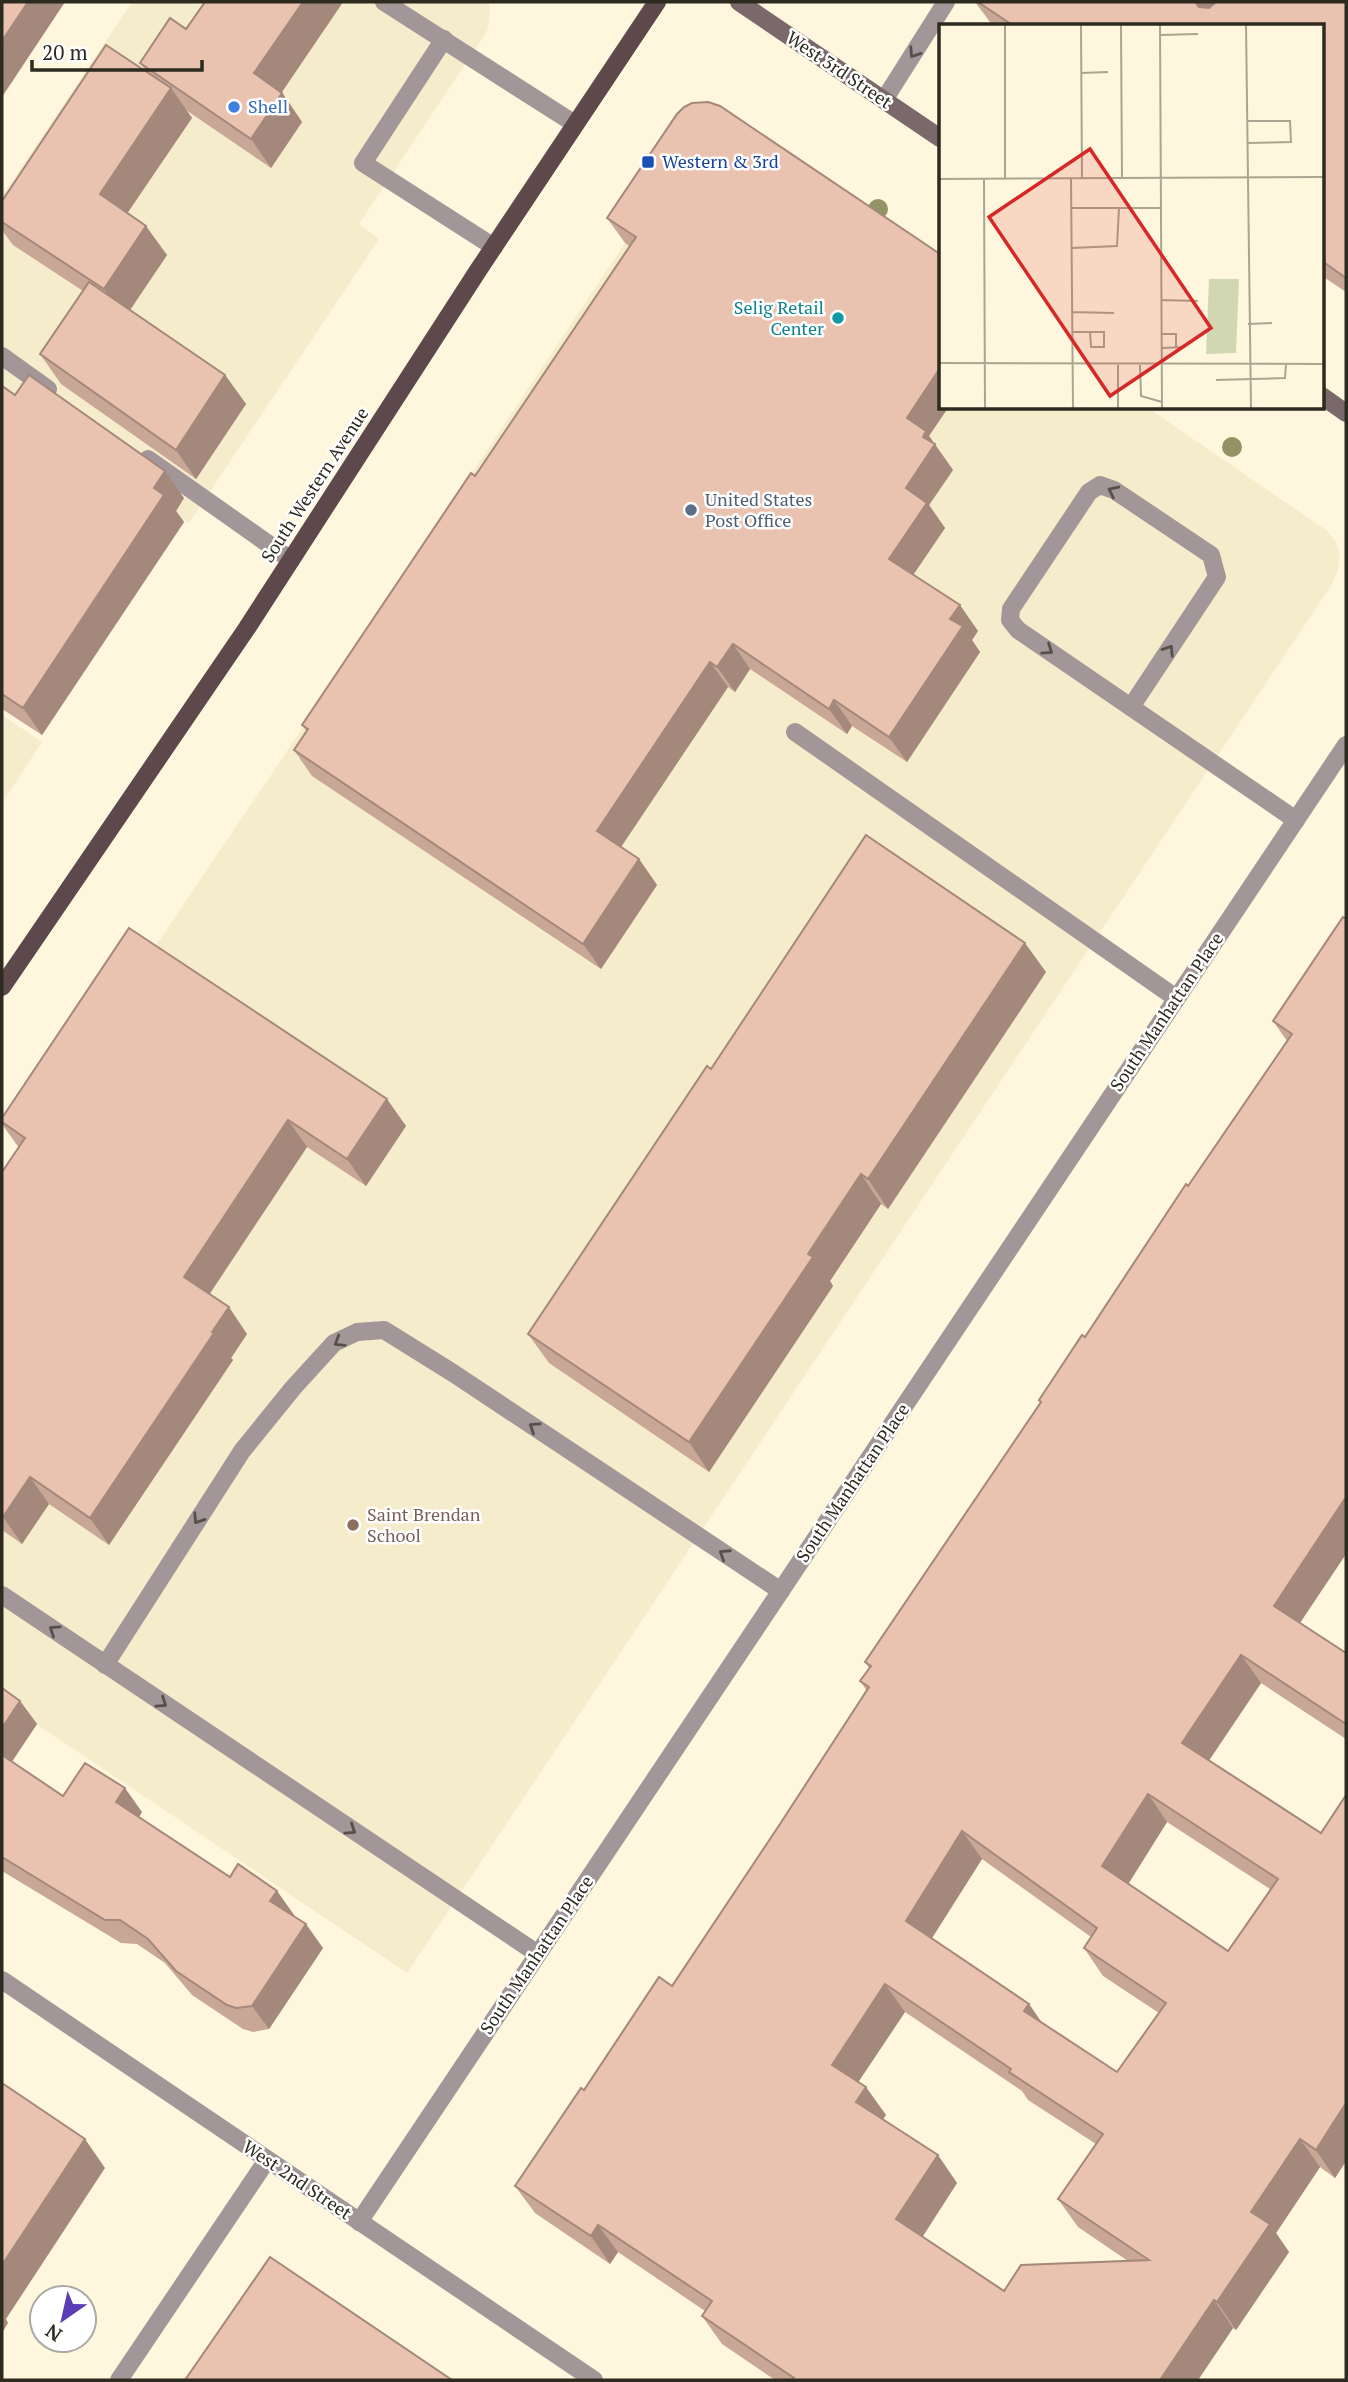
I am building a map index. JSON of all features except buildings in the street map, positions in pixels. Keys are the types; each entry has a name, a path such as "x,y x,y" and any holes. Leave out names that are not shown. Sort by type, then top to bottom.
{"main road":[{"name":"South Western Avenue","path":"2,988 292,560 494,247 657,2"},
{"name":"West 3rd Street","path":"739,2 939,137"},
{"path":"1324,397 1346,412"}],"street":[{"path":"384,2 407,8 444,39 575,124"},
{"path":"884,100 945,4"},
{"path":"444,39 363,163 494,247"},
{"path":"2,356 68,403"},
{"path":"133,449 292,560"},
{"path":"1131,707 1217,578 1216,566 1211,555 1114,490 1100,485 1090,492 1011,609 1010,620 1018,630 1296,820"},
{"path":"795,732 1176,998"},
{"name":"South Manhattan Place","path":"359,2222 1346,745"},
{"path":"105,1665 242,1451 334,1343 357,1332 384,1330 780,1591"},
{"path":"2,1595 538,1954"},
{"name":"West 2nd Street","path":"2,1980 594,2380"},
{"path":"119,2380 267,2160"}],"shaded area":[{"path":"132,2 489,2 490,11 488,29 484,36 359,224 379,239 189,523 2,398 2,196"},
{"path":"625,243 939,407 939,410 1151,410 1326,530 1336,541 1340,554 1338,570 1332,584 407,1973 2,1701 2,1173"},
{"path":"2,715 42,742 2,803"}],"place":[{"name":"Shell","path":"234,107"},
{"name":"Western & 3rd","path":"648,162"},
{"name":"Selig Retail Center","path":"838,318"},
{"name":"United States Post Office","path":"691,510"},
{"name":"Saint Brendan School","path":"353,1525"}]}
